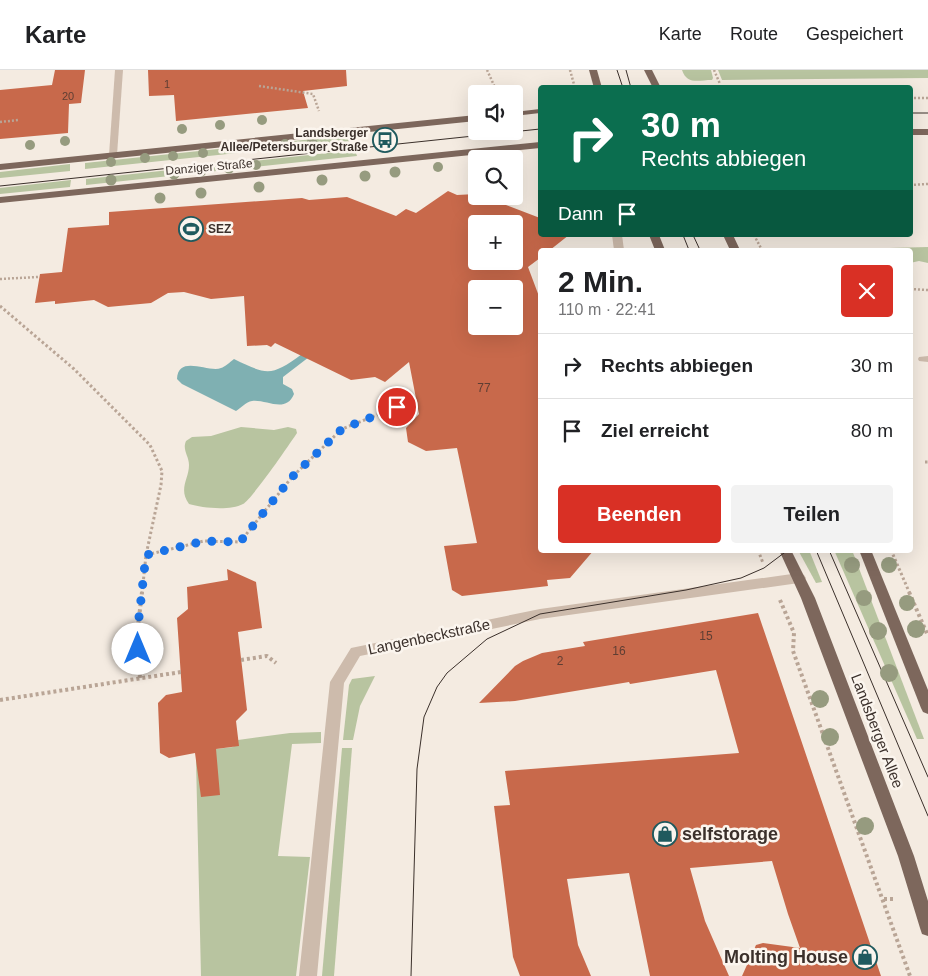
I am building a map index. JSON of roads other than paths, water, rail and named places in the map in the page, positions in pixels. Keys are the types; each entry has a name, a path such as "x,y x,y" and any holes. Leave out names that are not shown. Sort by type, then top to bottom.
{"main road":[{"path":"593,70 597,85"},
{"path":"648,70 656,85"},
{"path":"523,113 538,111"},
{"name":"Danziger Straße","path":"0,167 468,119"},
{"path":"913,132 928,132"},
{"name":"Danziger Straße","path":"0,200 332,168 538,144"},
{"name":"Landsberger Allee","path":"786,553 799,578 923,898 928,928"},
{"path":"866,553 928,708"}],"street":[{"path":"113,155 118,70"},
{"name":"Langenbeckstraße","path":"308,976 337,682 356,652 548,612 799,578"}],"water":[{"path":"302,354 309,357 283,377 283,384 292,389 294,394 290,400 281,404 252,401 236,411 182,384 177,379 183,367 195,366 216,369 224,367 234,359 262,371 276,370"}],"tram line":[{"path":"617,70 622,85"},
{"path":"626,70 630,85"},
{"path":"913,113 928,113"},
{"path":"0,186 538,129"},
{"path":"684,237 688,248"},
{"path":"694,237 699,248"},
{"path":"411,976 417,769 424,717 437,687 447,673 487,639 540,614 686,590 741,578 764,568 784,553"},
{"path":"817,553 928,816"},
{"path":"830,553 928,777"}],"place":[{"name":"Landsberger Allee/Petersburger Straße","path":"385,140"},
{"name":"SEZ","path":"191,229"},
{"name":"selfstorage","path":"665,834"},
{"name":"Molting House","path":"865,957"}]}
